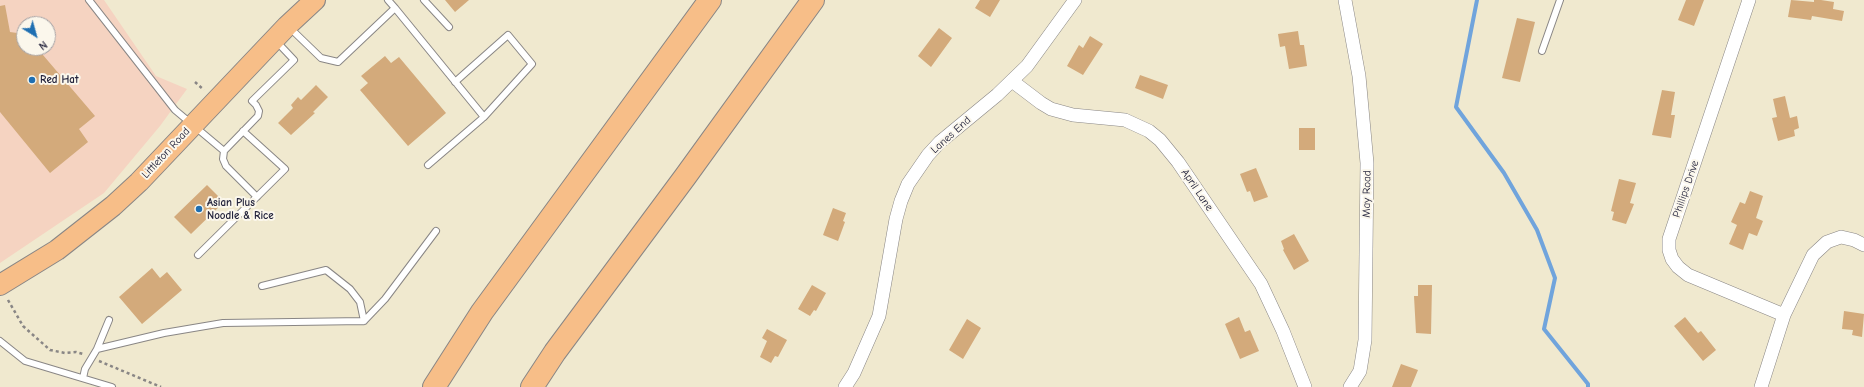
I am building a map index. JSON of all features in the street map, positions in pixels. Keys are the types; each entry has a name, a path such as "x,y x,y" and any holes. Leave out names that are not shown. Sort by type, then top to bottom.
{"highway":[{"path":"434,387 487,305 710,0"},
{"path":"532,387 555,352 681,183 813,0"}],"main road":[{"name":"Littleton Road","path":"4,293 86,229 139,182 280,32 315,0"}],"street":[{"name":"Lanes End","path":"845,387 857,367 879,316 896,219 900,201 908,184 925,159 940,142 1012,81 1042,46 1075,0"},
{"name":"May Road","path":"1345,0 1359,76 1367,163 1365,340 1360,371 1350,387"},
{"name":"Phillips Drive","path":"1749,0 1669,239 1669,250 1672,259 1678,267 1688,275 1784,315"},
{"name":"April Lane","path":"1012,81 1051,109 1073,115 1126,120 1149,131 1160,140 1178,162 1261,284 1283,331 1305,387"},
{"path":"1761,387 1784,315 1808,264 1821,246 1834,239 1841,238 1854,240 1864,245"}],"lane":[{"path":"90,0 175,110 224,151"},
{"path":"388,0 484,117"},
{"path":"424,0 449,27"},
{"path":"1542,51 1560,0"},
{"path":"280,32 321,58 338,62 395,8"},
{"path":"257,197 226,166 223,159 224,151 258,116 259,111 252,101 294,60 280,32"},
{"path":"428,165 484,117 532,64 508,36 455,82"},
{"path":"198,255 285,169 243,131"},
{"path":"97,349 164,333 223,323 364,321 385,299 436,231"},
{"path":"262,286 326,270 350,289 360,302 364,321"},
{"path":"83,378 85,369 97,349 109,320"},
{"path":"0,341 25,361 112,387"}],"path":[{"path":"4,293 23,326 50,350 76,352 161,387"}],"shaded area":[{"path":"0,0 104,0 156,76 187,89 160,126 104,193 0,263"}],"building":[{"path":"445,0 469,0 455,12"},
{"path":"980,0 1000,0 990,17 975,8"},
{"path":"1686,0 1704,0 1694,26 1678,20"},
{"path":"1791,0 1814,2 1814,0 1821,0 1834,2 1833,9 1844,11 1842,21 1812,16 1811,20 1788,17"},
{"name":"Red Hat","path":"5,5 10,32 16,33 16,56 44,56 95,116 79,129 88,142 50,173 0,112 0,6"},
{"path":"1517,18 1535,22 1520,82 1502,78"},
{"path":"939,28 952,38 931,67 918,56"},
{"path":"1298,31 1300,45 1304,45 1307,66 1289,69 1285,46 1280,47 1278,34"},
{"path":"1090,36 1103,44 1083,75 1067,66 1079,45 1083,48"},
{"path":"385,56 391,63 399,57 446,113 408,146 360,90 368,83 361,76"},
{"path":"1140,75 1168,85 1163,99 1135,88"},
{"path":"316,85 328,97 313,112 315,113 291,135 278,123 293,108 291,105 298,97 301,100"},
{"path":"1662,90 1675,92 1671,115 1675,115 1671,138 1652,135"},
{"path":"1785,96 1790,118 1797,116 1799,128 1794,130 1795,136 1778,141 1772,118 1777,117 1773,99"},
{"path":"1299,128 1315,128 1315,150 1299,150"},
{"path":"1256,168 1268,197 1254,202 1250,191 1247,192 1240,174"},
{"path":"1619,179 1636,183 1630,203 1634,204 1626,224 1612,220 1614,212 1611,211"},
{"name":"Asian Plus Noodle & Rice","path":"207,185 224,202 191,234 174,217"},
{"path":"1750,191 1763,196 1756,218 1763,221 1757,236 1749,233 1743,250 1729,244 1737,225 1731,222 1740,202 1745,204"},
{"path":"833,208 846,213 843,221 845,222 838,241 823,235"},
{"path":"1294,234 1309,261 1294,270 1283,250 1281,241"},
{"path":"152,268 160,278 167,272 182,290 142,324 119,297"},
{"path":"812,285 826,293 816,311 814,310 810,316 798,309"},
{"path":"1418,285 1432,285 1431,334 1416,333 1414,296 1418,296"},
{"path":"1844,311 1864,314 1862,337 1852,335 1853,330 1842,329"},
{"path":"1239,317 1245,332 1250,330 1259,351 1240,359 1225,324"},
{"path":"1685,317 1698,333 1701,331 1716,350 1703,361 1674,326"},
{"path":"967,319 981,328 963,359 949,350"},
{"path":"767,329 787,340 778,357 775,356 771,363 760,357 767,341 762,338"},
{"path":"1401,364 1418,370 1411,387 1392,387"}],"waterway":[{"path":"1477,0 1456,107 1504,173 1537,230 1555,278 1544,329 1588,384 1588,387"}],"place":[{"name":"Red Hat","path":"32,80"},
{"name":"Asian Plus Noodle & Rice","path":"199,209"}]}
